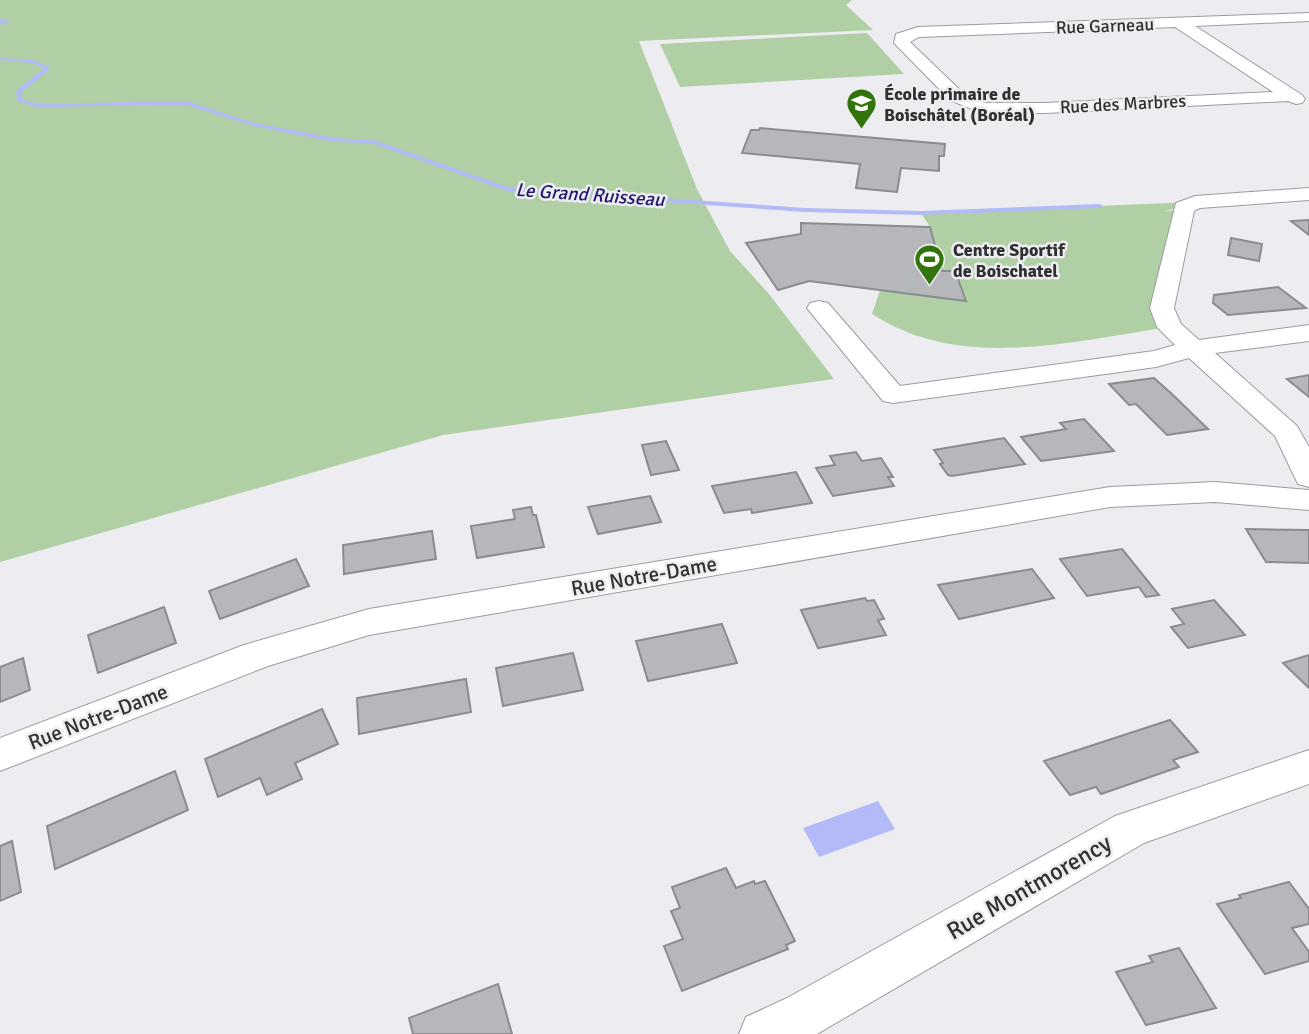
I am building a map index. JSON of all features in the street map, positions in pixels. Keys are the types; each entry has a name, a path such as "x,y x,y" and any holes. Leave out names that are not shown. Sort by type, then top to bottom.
{"street":[{"name":"Rue Garneau","path":"902,37 918,32 1309,17"},
{"path":"1180,23 1309,108"},
{"name":"Rue des Marbres","path":"902,37 902,43 956,96 981,107 1027,108 1291,96"},
{"path":"1309,194 1195,202 1184,208 1162,308 1170,327 1287,432 1309,477"},
{"path":"819,308 893,394 1156,359 1195,348 1309,333"},
{"name":"Rue Notre-Dame","path":"0,755 257,654 369,622 1110,497 1214,492 1309,500"},
{"name":"Rue Montmorency","path":"762,1034 804,1015 1130,829 1309,767"}],"green space":[{"path":"0,0 852,0 846,5 873,30 639,41 697,189 730,251 769,294 834,379 443,435 0,562"},
{"path":"867,33 904,74 680,87 660,44"},
{"path":"1194,202 1163,212 1184,208 1170,327 1018,348 980,347 942,342 906,332 872,314 880,290 965,301 955,271 942,271 930,227 921,213"}],"water":[{"path":"878,801 895,829 819,857 803,828"}],"building":[{"path":"760,128 945,144 944,156 939,156 939,171 901,168 897,192 856,188 860,164 742,153 751,130"},
{"path":"1309,220 1309,235 1291,221"},
{"path":"801,223 930,227 942,271 955,271 966,301 809,281 778,290 746,243 801,234"},
{"path":"1231,238 1262,244 1259,261 1228,255"},
{"path":"1278,287 1306,308 1228,315 1213,303 1214,295"},
{"path":"1309,375 1309,397 1287,379"},
{"path":"1154,378 1208,429 1167,435 1136,404 1129,405 1109,384"},
{"path":"1084,419 1114,451 1041,461 1021,437 1066,429 1060,423"},
{"path":"1004,438 1025,464 952,476 948,475 940,464 943,463 934,450"},
{"path":"666,441 679,470 651,475 642,445"},
{"path":"856,452 862,461 881,458 893,477 888,477 894,486 833,496 816,468 835,465 830,456"},
{"path":"796,472 812,503 752,513 751,509 724,513 712,486"},
{"path":"650,496 661,522 598,534 588,507"},
{"path":"531,507 533,515 536,515 544,547 477,558 471,526 515,519 513,510"},
{"path":"1246,529 1309,530 1309,563 1266,562"},
{"path":"432,531 436,559 344,574 343,545"},
{"path":"1122,549 1159,595 1146,597 1139,587 1087,596 1060,559"},
{"path":"296,559 309,586 220,619 209,591"},
{"path":"1032,569 1054,598 959,619 938,585"},
{"path":"865,598 867,601 874,600 884,619 878,620 886,635 818,648 801,610"},
{"path":"1214,600 1245,635 1188,648 1171,627 1184,624 1172,609"},
{"path":"164,607 176,643 98,673 88,635"},
{"path":"722,624 737,663 648,681 636,641"},
{"path":"573,653 583,690 503,706 496,668"},
{"path":"1309,655 1309,688 1283,663"},
{"path":"23,658 30,690 0,702 0,667"},
{"path":"466,679 471,712 359,734 357,698"},
{"path":"322,709 338,744 295,763 302,779 267,795 260,778 218,797 205,759"},
{"path":"1170,720 1198,752 1173,760 1179,767 1101,794 1096,787 1070,795 1044,761"},
{"path":"175,771 188,810 55,869 47,826"},
{"path":"12,841 21,892 0,901 0,846"},
{"path":"726,868 736,888 754,881 755,884 765,881 795,941 786,945 788,949 682,991 664,946 683,939 671,911 680,908 672,887"},
{"path":"1289,882 1309,909 1309,924 1292,928 1309,952 1309,961 1265,974 1217,904 1241,898 1239,895"},
{"path":"1179,948 1216,1008 1146,1025 1116,972 1153,962 1149,956"},
{"path":"498,984 512,1034 413,1034 409,1018"}],"waterway":[{"name":"Le Grand Ruisseau","path":"0,20 8,22 0,24"},
{"name":"Le Grand Ruisseau","path":"0,59 33,62 48,68 19,91 19,100 39,106 186,103 254,124 335,140 372,141 507,189 805,210 921,213 1100,206"}],"place":[{"name":"École primaire de Boischâtel (Boréal)","path":"861,131"},
{"name":"Centre Sportif de Boischatel","path":"930,287"}]}
